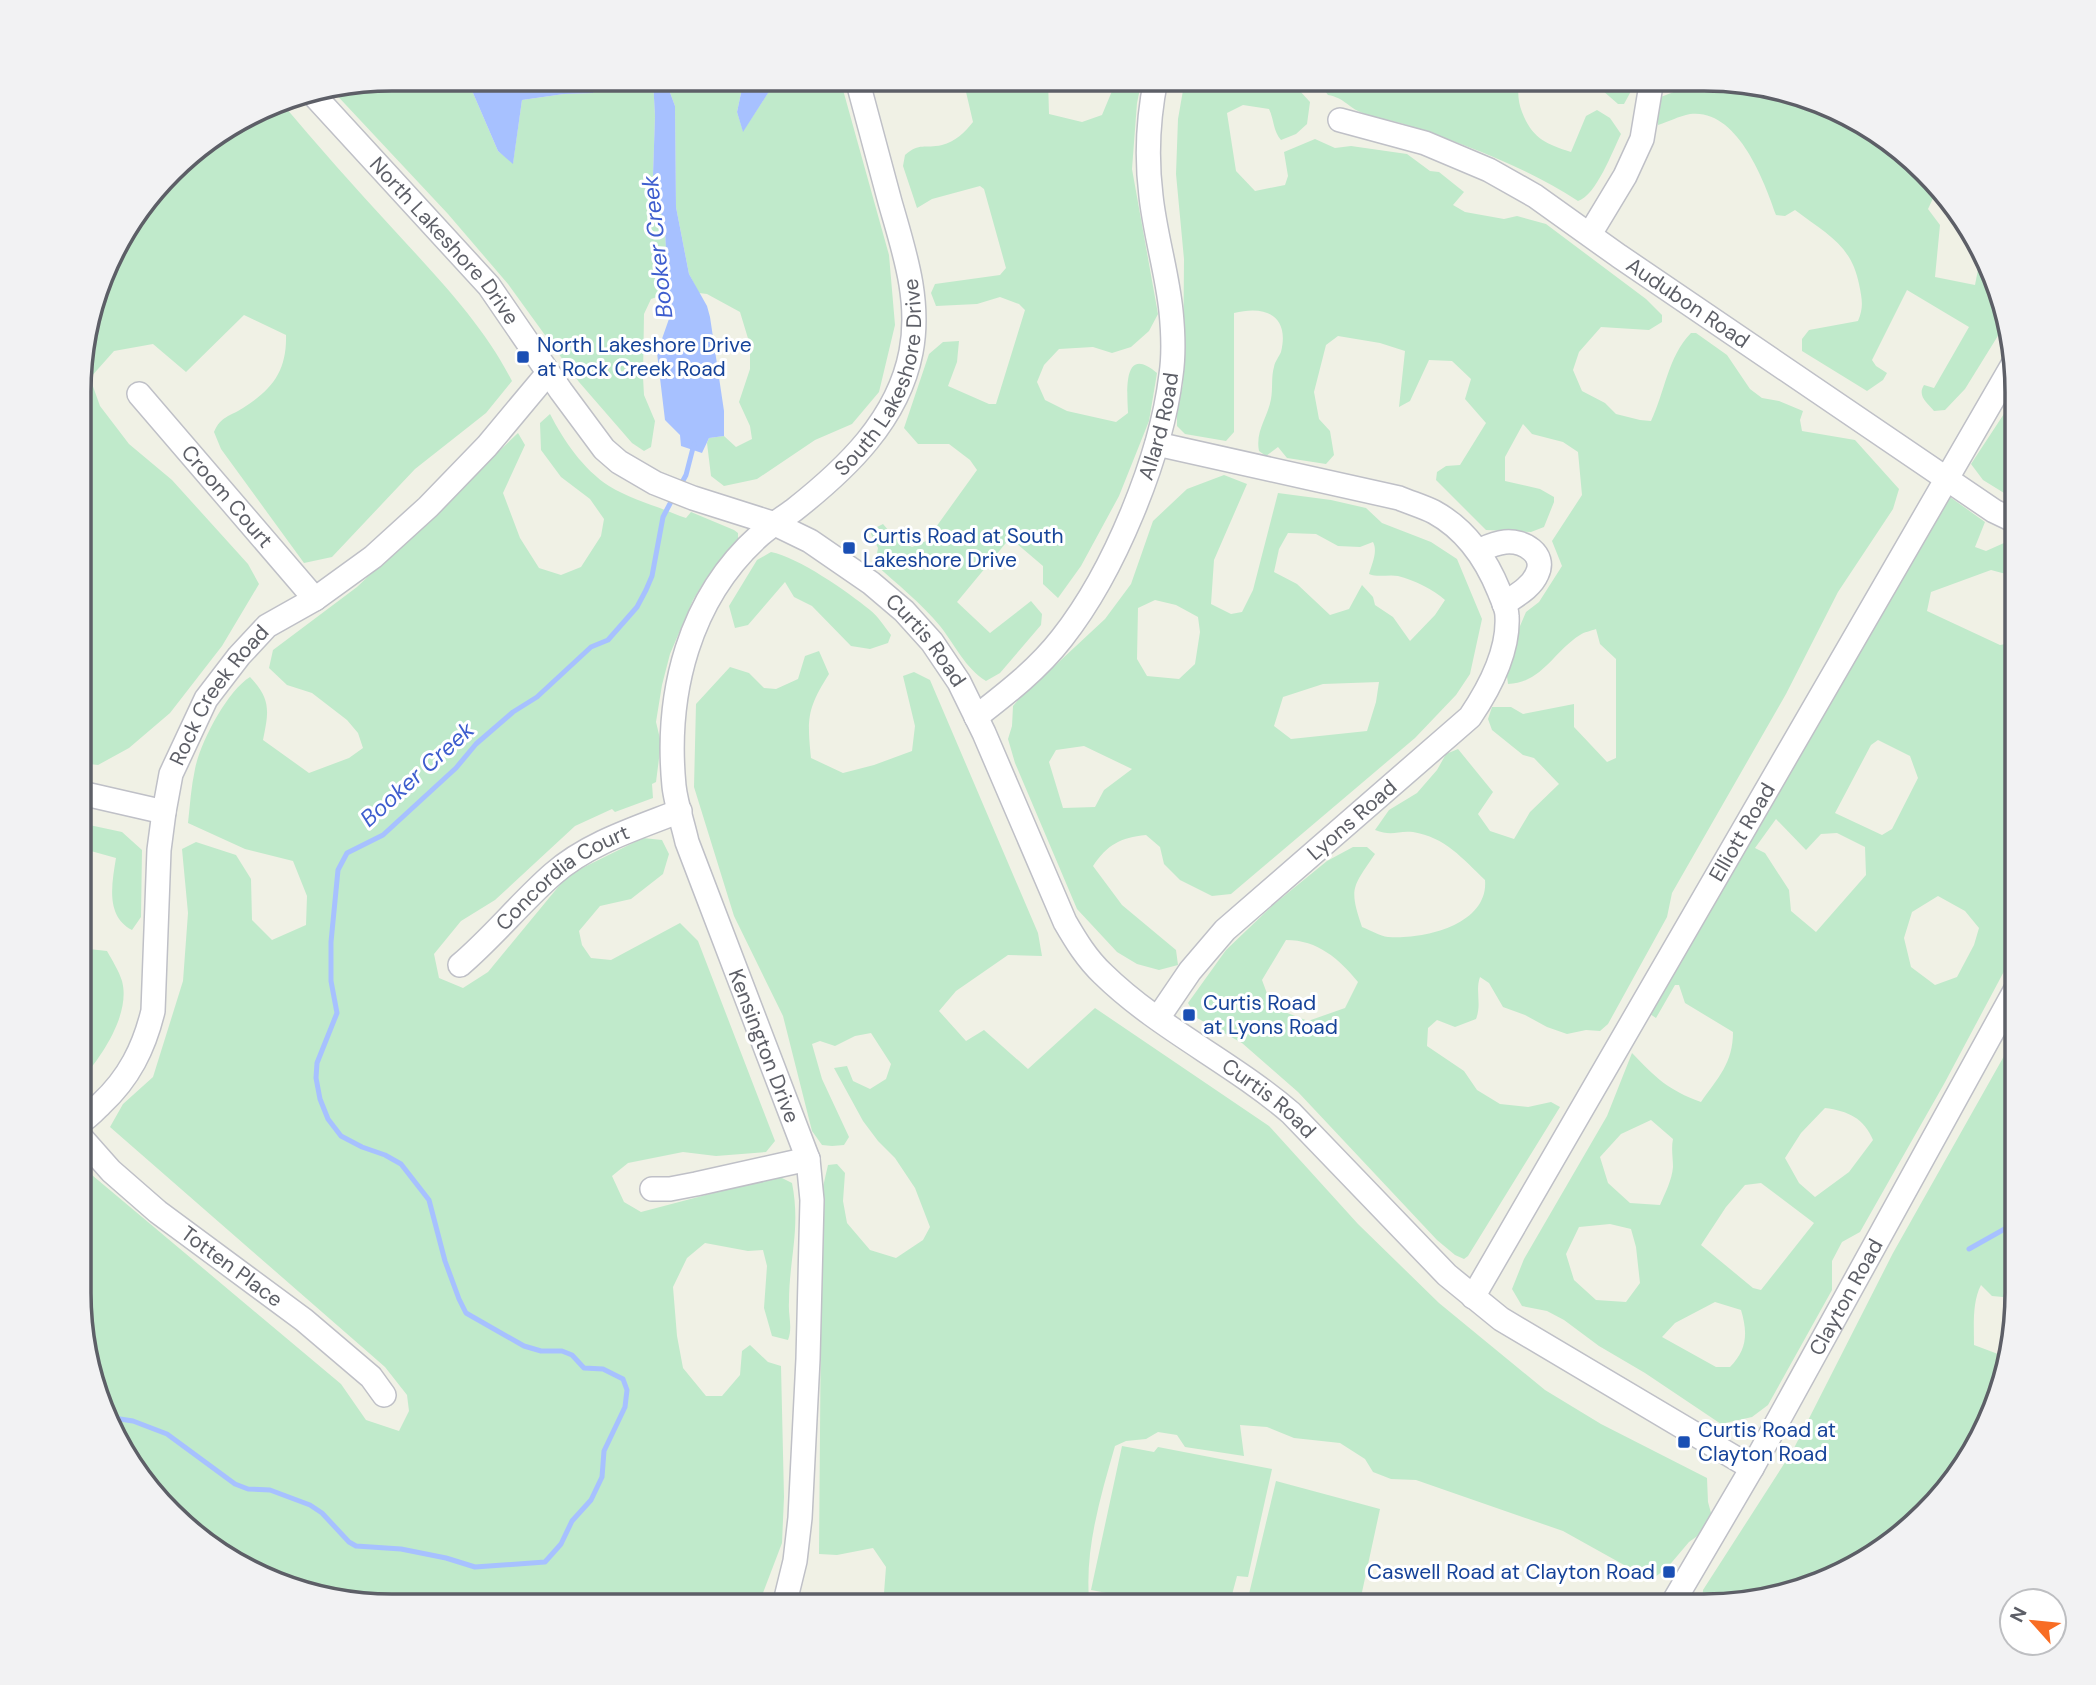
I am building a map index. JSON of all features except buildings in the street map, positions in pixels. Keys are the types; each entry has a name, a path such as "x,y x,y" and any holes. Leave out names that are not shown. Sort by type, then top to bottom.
{"street":[{"name":"South Lakeshore Drive","path":"775,524 828,482 870,438 897,398 912,349 913,286 860,91"},
{"name":"Allard Road","path":"976,717 1027,677 1063,637 1102,577 1127,523 1157,444 1171,373 1171,313 1151,197 1147,141 1154,91"},
{"path":"1590,234 1625,176 1642,139 1650,91"},
{"name":"North Lakeshore Drive","path":"318,100 489,286 604,449 619,462 655,483 775,524"},
{"name":"Audubon Road","path":"1340,120 1425,143 1489,170 1535,196 1619,256 2005,516"},
{"name":"Rock Creek Road","path":"91,1112 110,1096 135,1065 147,1035 153,1011 159,850 164,812 171,774 206,699 239,656 267,626 315,599 373,557 428,507 487,446 548,373"},
{"name":"Elliott Road","path":"1473,1297 2004,379"},
{"name":"Croom Court","path":"139,394 315,599"},
{"name":"Lyons Road","path":"1157,444 1399,498 1436,513 1471,541 1478,551 1494,580 1507,616 1501,656 1487,692 1470,717 1225,930 1190,971 1158,1018"},
{"name":"Curtis Road","path":"775,524 804,537 843,562 904,611 932,642 959,682 976,717 1065,922 1082,951 1103,975 1158,1018 1248,1078 1291,1113 1438,1266 1501,1319 1752,1468"},
{"name":"Kensington Drive","path":"775,524 759,536 728,570 705,603 688,643 673,711 674,788 687,842 808,1159 812,1200 802,1487 795,1561 787,1594"},
{"path":"1478,551 1492,545 1516,542 1535,552 1539,560 1537,576 1532,583 1504,604"},
{"path":"91,795 164,812"},
{"name":"Concordia Court","path":"460,965 554,873 592,848 680,811"},
{"name":"Clayton Road","path":"1678,1594 1752,1468 2005,1009"},
{"name":"Totten Place","path":"91,1148 111,1171 158,1212 304,1320 371,1377 384,1395"},
{"path":"652,1189 696,1184 808,1159"}],"green space":[{"path":"392,91 472,91 498,151 513,163 522,100 595,91 654,91 653,175 665,232 669,293 651,299 644,314 644,395 655,421 651,447 644,451 632,443 579,382 508,284 448,214 338,96"},
{"path":"669,91 741,91 737,112 743,131 769,91 843,91 889,255 895,325 879,392 852,424 815,440 757,479 724,486 711,476 707,443 709,438 724,436 736,447 752,439 750,426 739,402 750,369 750,345 740,312 707,294 699,293 689,274 676,207 675,106"},
{"path":"966,91 1048,91 1049,114 1082,122 1102,115 1112,91 1140,91 1132,169 1158,314 1149,331 1131,347 1112,353 1093,347 1059,349 1044,365 1037,382 1045,400 1067,411 1116,422 1128,413 1129,374 1138,364 1146,365 1157,373 1149,421 1119,496 1081,566 1058,598 1043,584 1043,566 1010,538 957,602 990,633 1031,601 1042,614 1041,625 1000,673 986,681 966,663 933,618 875,564 878,548 871,534 873,529 883,524 895,538 912,547 926,541 977,470 970,460 949,444 918,444 904,428 929,354 943,342 959,341 957,362 948,386 989,404 996,404 1025,310 1019,304 1000,297 977,304 936,306 931,293 935,284 1000,275 1006,268 984,189 980,186 932,199 917,208 903,166 905,155 910,151 951,142 973,122"},
{"path":"1183,91 1300,91 1310,102 1307,124 1296,134 1281,140 1276,133 1269,109 1243,105 1227,113 1236,171 1255,191 1285,185 1288,176 1284,152 1315,139 1335,148 1351,146 1407,154 1430,171 1439,172 1464,192 1453,205 1465,212 1504,219 1517,216 1546,224 1646,299 1662,315 1662,322 1649,330 1601,327 1579,352 1573,370 1582,391 1605,403 1616,414 1651,421 1677,352 1691,333 1696,333 1727,355 1750,389 1762,398 1779,401 1803,411 1800,420 1802,431 1855,440 1899,489 1893,509 1838,592 1786,694 1672,893 1667,917 1608,1024 1600,1031 1586,1030 1567,1034 1547,1027 1503,1007 1489,983 1480,977 1476,1019 1455,1027 1437,1020 1428,1028 1427,1046 1464,1071 1477,1090 1500,1104 1528,1107 1551,1102 1560,1107 1464,1259 1437,1240 1298,1092 1242,1043 1197,1018 1188,1003 1226,950 1273,905 1327,861 1353,847 1367,847 1375,854 1361,874 1355,889 1355,904 1362,927 1388,937 1418,936 1465,919 1476,908 1483,895 1485,880 1453,850 1435,839 1413,832 1386,833 1375,830 1389,810 1417,793 1437,770 1446,754 1458,749 1493,792 1478,814 1490,831 1514,839 1530,812 1559,784 1534,758 1523,755 1492,730 1488,719 1492,707 1511,707 1523,714 1574,704 1574,727 1607,762 1616,758 1616,659 1600,644 1596,629 1580,635 1539,672 1520,682 1508,684 1505,661 1526,612 1539,602 1562,566 1552,541 1582,495 1578,452 1563,442 1532,434 1523,424 1505,457 1505,481 1540,489 1554,497 1554,502 1544,527 1531,532 1486,530 1436,480 1437,472 1446,466 1460,465 1486,423 1465,399 1471,379 1452,361 1429,360 1410,401 1399,407 1405,351 1380,343 1338,336 1326,345 1314,392 1319,419 1330,431 1334,455 1326,464 1287,458 1278,447 1266,456 1259,451 1259,437 1272,395 1273,371 1283,339 1278,321 1265,312 1256,311 1234,313 1234,432 1226,441 1185,434 1177,426 1177,410 1183,384 1184,259 1176,174 1178,119","holes":["1286,940 1308,943 1327,952 1358,982 1345,1008 1308,1021 1272,1007 1262,980"]},
{"path":"1325,91 1518,91 1522,112 1530,128 1540,139 1554,146 1571,152 1586,116 1597,110 1610,118 1621,134 1597,182 1585,197 1578,201 1495,158 1407,125 1360,112"},
{"path":"1603,91 1630,91 1624,104 1618,104"},
{"path":"1676,91 1724,92 1763,97 1801,107 1855,131 1903,166 1930,193 1934,197 1928,209 1940,225 1935,277 1975,285 1978,268 1989,295 1999,334 1965,389 1945,410 1934,411 1924,399 1922,389 1924,385 1934,388 1969,327 1907,290 1872,360 1887,373 1883,380 1867,391 1802,351 1802,339 1809,330 1858,321 1862,303 1859,284 1850,259 1836,241 1795,210 1785,216 1776,215 1756,166 1735,134 1722,122 1707,115 1690,114 1658,125 1658,98"},
{"path":"288,110 458,302 487,340 512,381 486,413 415,469 332,557 304,563 221,449 214,432 223,420 262,394 276,378 284,359 286,335 244,315 186,372 153,344 114,351 92,376 97,333 107,295 131,241 153,209 179,179 209,153 241,131"},
{"path":"91,382 100,406 129,444 172,480 248,564 259,584 222,646 170,713 129,748 98,765 91,764"},
{"path":"2005,412 2005,494 1983,480 1971,464"},
{"path":"550,414 575,454 600,479 617,491 686,518 691,512 734,530 738,533 738,540 707,577 693,600 670,654 656,722 661,743 656,782 652,784 653,798 615,812 612,809 575,826 495,900 461,921 434,954 439,978 463,988 488,972 568,875 643,838 662,840 669,854 663,874 631,899 600,906 579,931 582,945 591,958 611,960 680,923 698,941 775,1141 766,1152 716,1156 683,1152 628,1163 612,1176 624,1202 641,1212 778,1176 792,1183 795,1229 789,1286 788,1340 772,1336 764,1308 767,1266 763,1250 748,1251 705,1243 687,1258 673,1287 683,1368 706,1396 722,1396 740,1375 742,1351 750,1345 768,1362 781,1366 784,1497 782,1543 763,1594 392,1594 333,1588 295,1578 241,1554 193,1519 166,1492 131,1444 122,1426 107,1390 97,1352 91,1293 91,1174 341,1384 366,1420 399,1431 409,1411 407,1395 385,1367 110,1127 123,1104 153,1077 183,981 188,913 182,849 196,842 236,855 251,879 252,920 272,940 306,925 307,896 293,861 245,849 188,823 192,782 198,758 224,705 250,677 262,692 267,706 263,740 309,773 349,758 363,748 358,733 347,720 312,693 287,685 269,668 273,650 357,587 518,433 525,445 503,493 520,538 539,568 561,575 581,567 601,536 604,519 590,499 561,477 541,450 540,423"},
{"path":"1224,475 1247,484 1214,560 1211,604 1231,614 1242,612 1253,590 1278,493 1366,508 1382,523 1431,542 1457,559 1482,619 1470,674 1456,695 1415,738 1231,894 1212,896 1180,880 1164,864 1160,847 1146,835 1122,840 1104,852 1093,866 1122,905 1176,950 1178,965 1159,970 1137,964 1117,952 1077,909 1015,763 1008,739 1013,706 1105,619 1131,584 1153,521 1187,489","holes":["1288,533 1316,534 1338,546 1360,547 1373,542 1375,553 1369,574 1394,576 1417,582 1445,600 1435,615 1410,641 1393,617 1375,605 1373,597 1362,585 1349,609 1330,615 1297,584 1274,572 1279,549","1155,600 1176,605 1198,617 1200,632 1195,664 1179,679 1147,676 1137,659 1138,608","1379,682 1367,731 1291,739 1274,726 1283,697 1323,684","1084,746 1132,769 1104,790 1095,807 1063,808 1049,762 1056,750"]},
{"path":"1950,497 1985,522 1975,547 1986,551 2005,543 2005,574 1991,570 1931,592 1927,611 2000,645 2005,644 2005,970 1860,1232 1842,1242 1832,1261 1832,1290 1768,1405 1752,1417 1721,1424 1599,1346 1564,1320 1547,1311 1522,1306 1512,1289 1524,1259 1607,1116 1632,1053 1663,1082 1701,1102 1723,1070 1730,1053 1733,1032 1685,1003 1679,985 1675,985 1656,1018 1650,1014 1944,502","holes":["1878,740 1910,756 1918,778 1892,829 1882,835 1835,813 1871,745","1776,819 1806,850 1821,834 1837,833 1865,847 1866,875 1816,932 1791,911 1789,890 1765,853 1755,848","1938,896 1965,911 1979,928 1974,945 1957,977 1935,985 1911,967 1904,938 1912,912","1825,1108 1854,1117 1865,1126 1873,1140 1849,1172 1815,1197 1799,1183 1785,1158 1801,1133","1651,1120 1673,1139 1673,1167 1660,1205 1630,1203 1608,1183 1600,1157 1621,1134","1761,1183 1814,1223 1761,1290 1753,1288 1701,1245 1726,1207 1745,1185","1610,1224 1631,1229 1640,1283 1626,1302 1596,1300 1574,1280 1566,1254 1579,1227","1715,1302 1741,1310 1745,1326 1743,1348 1730,1367 1716,1367 1662,1337 1675,1323"]},
{"path":"771,552 808,568 861,603 876,615 891,635 888,643 870,649 851,646 812,606 794,597 785,582 748,625 735,628 729,606 757,560"},
{"path":"819,651 829,674 816,696 810,714 811,758 843,773 912,751 915,726 903,676 914,672 930,680 1038,933 1042,956 1008,955 956,991 939,1011 966,1041 984,1030 1028,1069 1095,1008 1269,1126 1358,1224 1439,1303 1545,1390 1601,1424 1707,1478 1708,1502 1714,1524 1689,1542 1667,1568 1651,1580 1563,1531 1416,1480 1391,1479 1373,1472 1365,1459 1340,1443 1294,1438 1267,1427 1240,1425 1244,1456 1185,1447 1177,1435 1158,1432 1146,1439 1126,1441 1115,1446 1095,1521 1089,1560 1089,1594 884,1594 886,1567 873,1548 837,1555 819,1554 822,1191 828,1165 837,1164 845,1173 843,1201 847,1223 870,1250 896,1258 923,1240 930,1227 915,1188 895,1158 863,1121 834,1068 847,1066 853,1081 870,1089 886,1079 891,1064 871,1033 855,1036 835,1046 820,1041 812,1044 822,1079 849,1137 844,1145 822,1145 812,1131 783,1016 734,916 694,787 696,704 730,667 749,673 764,688 776,689 798,679 805,656"},
{"path":"91,825 122,832 142,850 141,917 132,930 123,924 114,908 112,888 116,858 91,851"},
{"path":"91,949 107,951 121,977 124,994 118,1021 91,1067"},
{"path":"2005,1054 2005,1296 1992,1296 1981,1285 1976,1299 1974,1345 1999,1354 1989,1390 1965,1444 1943,1476 1917,1506 1887,1532 1855,1554 1782,1584 1744,1591 1703,1594 1793,1450 1893,1253"},
{"path":"1122,1446 1154,1452 1158,1447 1272,1469 1248,1577 1237,1576 1232,1594 1112,1594 1091,1590"},
{"path":"1276,1481 1380,1509 1362,1594 1249,1594"}],"water":[{"path":"472,91 595,91 522,100 513,164 498,151"},
{"path":"654,91 669,91 675,106 676,207 689,274 707,306 710,317 724,411 724,436 709,438 702,453 681,446 680,435 665,420 657,353 670,316 665,232 653,175"},
{"path":"741,91 769,91 743,132 737,112"}],"waterway":[{"name":"Booker Creek","path":"679,488 686,475 694,444"},
{"name":"Booker Creek","path":"119,1419 133,1421 167,1434 235,1484 248,1489 270,1490 310,1505 356,1546 401,1549 475,1567 545,1562 561,1544 572,1521 591,1500 602,1477 604,1451 625,1407 627,1390 623,1379 603,1369 584,1368 572,1355 562,1351 541,1351 524,1346 466,1313 445,1261 429,1200 401,1164 341,1136 328,1119 320,1099 316,1078 317,1063 337,1013 331,981 331,942 338,870 347,853 383,835 456,768 476,744 513,712 537,697 591,647 608,640 637,607 646,590 652,576 663,517 674,496"},
{"path":"1969,1249 2005,1229"}],"place":[{"name":"North Lakeshore Drive at Rock Creek Road","path":"523,357"},
{"name":"Curtis Road at South Lakeshore Drive","path":"849,548"},
{"name":"Curtis Road at Lyons Road","path":"1189,1015"},
{"name":"Curtis Road at Clayton Road","path":"1684,1442"},
{"name":"Caswell Road at Clayton Road","path":"1669,1572"}]}
